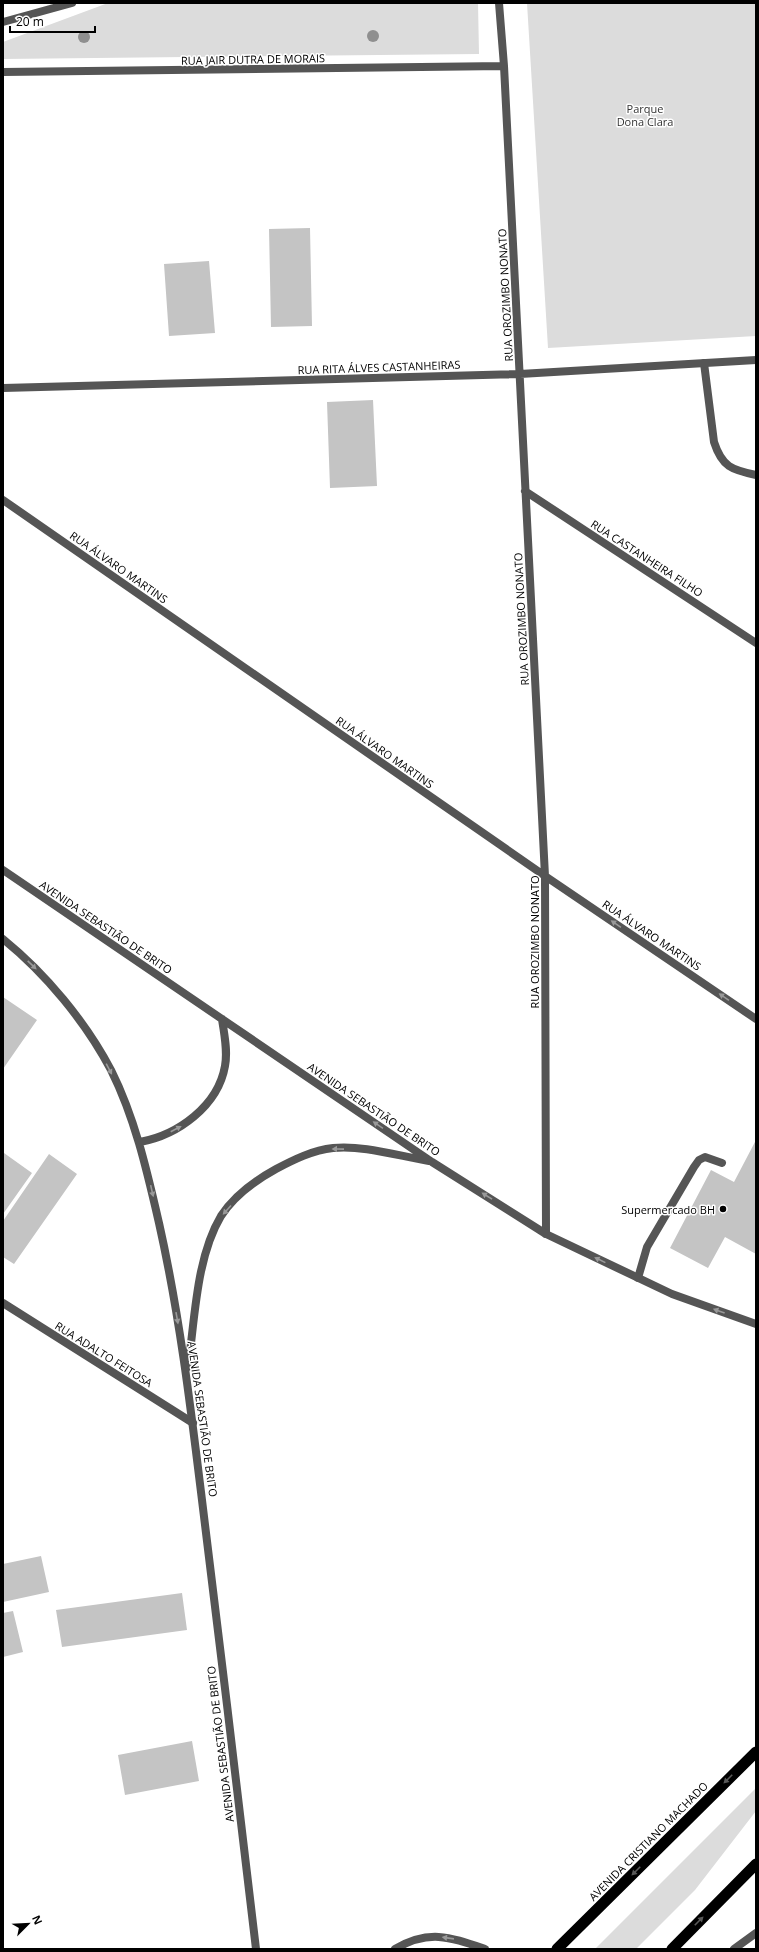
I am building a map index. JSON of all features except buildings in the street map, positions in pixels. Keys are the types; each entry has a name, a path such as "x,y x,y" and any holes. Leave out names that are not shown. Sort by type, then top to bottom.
{"highway":[{"name":"AVENIDA CRISTIANO MACHADO","path":"557,1949 756,1752"},
{"path":"672,1949 756,1864"}],"street":[{"path":"3,22 72,3"},
{"name":"RUA OROZIMBO NONATO","path":"499,3 504,66 545,876 546,1234"},
{"name":"RUA JAIR DUTRA DE MORAIS","path":"3,72 504,66"},
{"name":"RUA RITA ÁLVES CASTANHEIRAS","path":"3,388 520,374 756,360"},
{"path":"704,363 714,442 717,452 722,461 739,471 756,475"},
{"name":"RUA CASTANHEIRA FILHO","path":"525,491 756,643"},
{"name":"RUA ÁLVARO MARTINS","path":"3,500 545,876 756,1019"},
{"name":"AVENIDA SEBASTIÃO DE BRITO","path":"3,870 432,1162 546,1234 672,1294 756,1324"},
{"name":"AVENIDA SEBASTIÃO DE BRITO","path":"3,939 41,974 66,1003 90,1036 111,1071 140,1142 167,1261 187,1376 256,1949"},
{"path":"140,1142 157,1139 182,1127 202,1109 218,1087 225,1066 226,1048 222,1019"},
{"path":"187,1376 201,1273 208,1243 222,1216 244,1191 267,1174 297,1158 332,1148 366,1150 432,1162"},
{"path":"638,1278 647,1247 694,1166 699,1160 705,1157 722,1163"},
{"name":"RUA ADALTO FEITOSA","path":"3,1303 193,1423"},
{"path":"734,1949 756,1933"},
{"path":"395,1949 423,1938 448,1937 485,1949"}],"green space":[{"path":"108,3 478,3 479,54 3,59 3,42"},
{"name":"Parque Dona Clara","path":"527,3 756,3 756,336 548,348"},
{"path":"756,1788 756,1811 695,1890 636,1949 595,1949"}],"place":[{"name":"Supermercado BH","path":"723,1209"}]}
